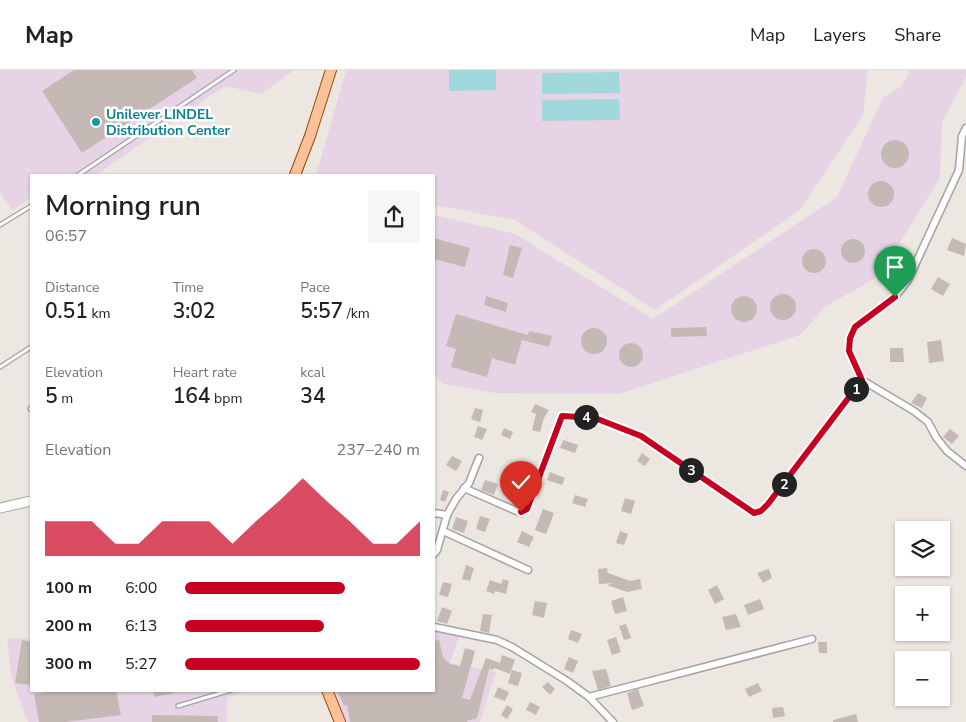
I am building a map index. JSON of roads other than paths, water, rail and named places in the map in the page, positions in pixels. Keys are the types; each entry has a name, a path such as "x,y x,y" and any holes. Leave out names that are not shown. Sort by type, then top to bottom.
{"main road":[{"path":"295,174 310,136 331,70"},
{"path":"328,692 340,722"}],"street":[{"path":"966,128 962,136 958,170 908,280 895,297 855,327 850,338 849,351 862,380 914,411 928,422 936,437 947,451 966,466"},
{"path":"464,488 521,512 527,509 562,416 595,418 641,436 754,513 761,511 768,504 862,380"},
{"path":"435,551 448,515 464,488 469,484 479,458"},
{"path":"0,508 30,501"},
{"path":"435,513 448,515"},
{"path":"443,530 528,570"},
{"path":"435,627 497,640 512,647 554,673 589,698 613,722"},
{"path":"589,698 812,639"}],"lane":[{"path":"79,174 234,70"},
{"path":"0,225 30,207"},
{"path":"0,367 30,348"},
{"path":"178,706 224,692"}],"water":[{"path":"449,70 496,70 496,90 449,91"},
{"path":"619,72 620,93 542,94 542,73"},
{"path":"619,99 620,120 542,121 542,100"}],"place":[{"name":"Unilever LINDEL Distribution Center","path":"96,122"}]}
